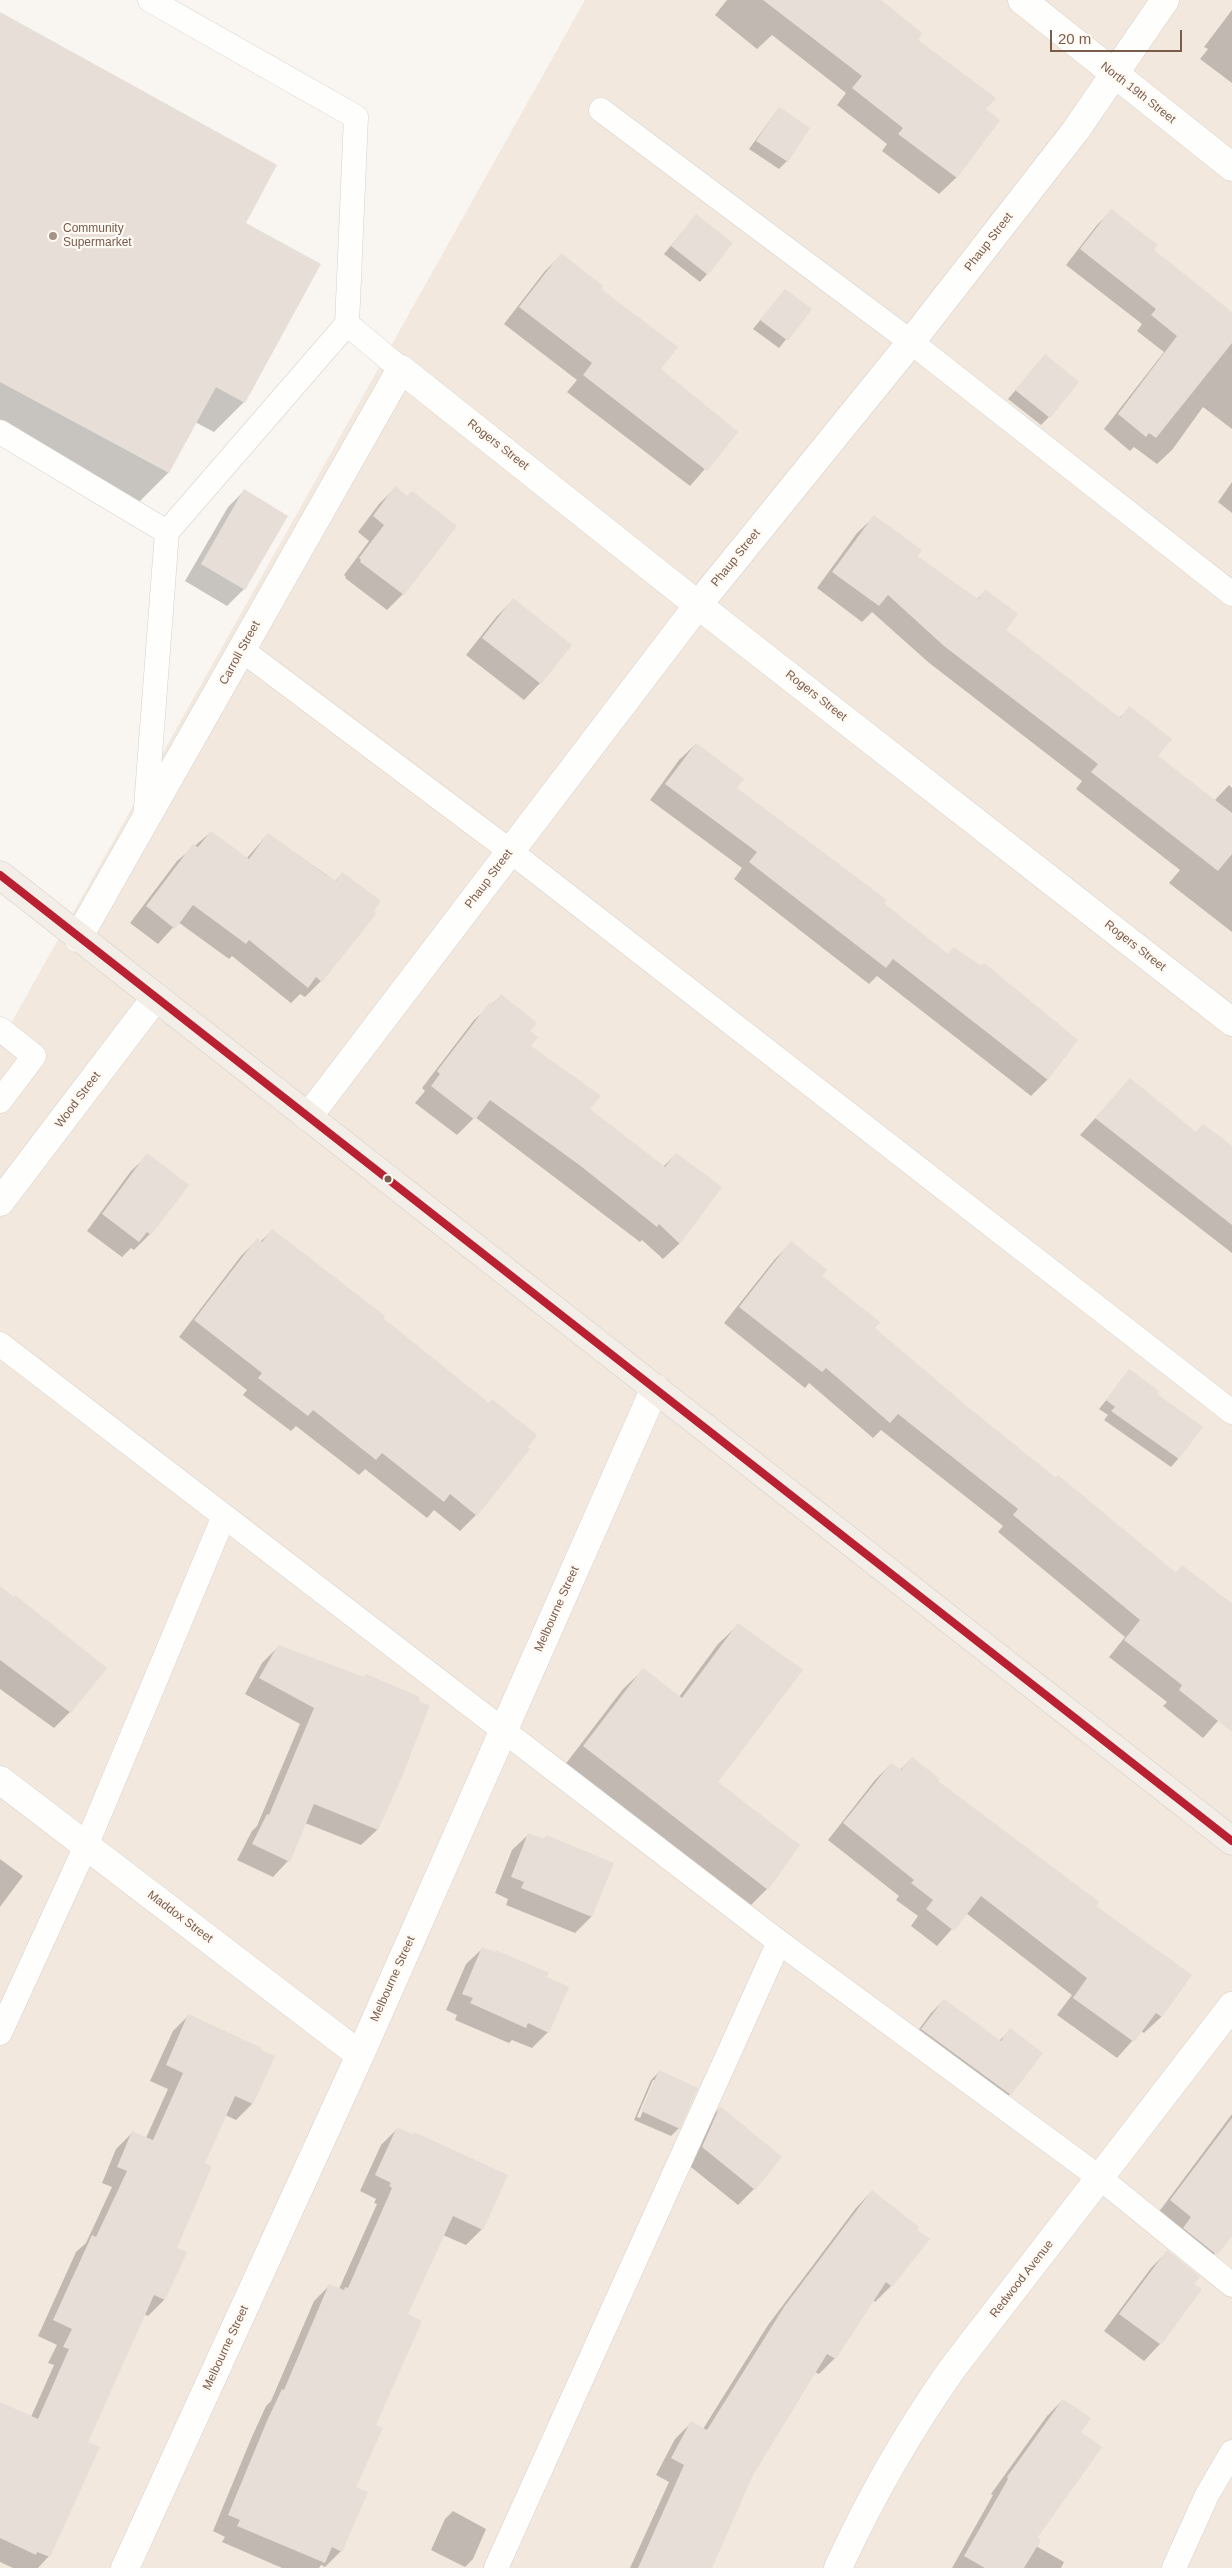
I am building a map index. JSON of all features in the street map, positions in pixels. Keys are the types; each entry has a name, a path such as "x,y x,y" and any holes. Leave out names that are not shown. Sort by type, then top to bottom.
{"main road":[{"path":"0,875 1232,1841"}],"street":[{"name":"North 19th Street","path":"1022,0 1115,76 1232,167"},
{"name":"Phaup Street","path":"308,1117 698,605 911,342 1115,76 1165,0"},
{"name":"Rogers Street","path":"401,368 698,605 1232,1022"},
{"name":"Carroll Street","path":"78,938 401,368"},
{"name":"Wood Street","path":"0,1202 156,997"},
{"name":"Melbourne Street","path":"125,2568 360,2055 655,1388"},
{"name":"Maddox Street","path":"0,1780 360,2055"},
{"name":"Redwood Avenue","path":"838,2568 860,2519 912,2427 952,2369 1232,2006"}],"lane":[{"path":"145,820 167,532 347,324 356,117 150,0"},
{"path":"601,110 911,342 1232,594"},
{"path":"347,324 401,368"},
{"path":"0,432 167,532"},
{"path":"242,650 510,851 1232,1412"},
{"path":"0,1029 34,1056 0,1101"},
{"path":"0,1344 779,1942 1100,2178 1232,2284"},
{"path":"0,2033 86,1846 224,1516"},
{"path":"496,2568 779,1942"},
{"path":"1174,2568 1207,2495 1232,2452"}],"shaded area":[{"path":"585,0 1232,0 1232,2568 0,2568 0,1043"}],"building":[{"path":"763,0 881,0 922,33 918,40 996,98 986,109 1000,120 957,178 898,134 903,128 852,88 862,76"},
{"path":"0,12 277,165 246,223 321,264 245,403 216,387 169,473 0,382"},
{"path":"779,107 810,128 788,162 756,141"},
{"path":"1111,209 1158,245 1154,250 1232,312 1232,343 1156,438 1149,433 1146,437 1118,414 1177,336 1151,315 1156,309 1080,249"},
{"path":"696,214 733,243 708,275 671,246"},
{"path":"561,253 603,286 601,289 678,347 661,369 738,432 707,471 583,375 592,363 519,307"},
{"path":"785,289 812,309 788,341 760,320"},
{"path":"1045,354 1079,382 1050,418 1015,390"},
{"path":"395,486 407,496 412,491 457,526 404,595 360,562 359,558 384,525 373,516"},
{"path":"244,489 288,516 245,590 201,564"},
{"path":"874,515 922,550 917,556 978,599 985,589 1018,614 1006,630 1120,718 1129,706 1172,739 1158,756 1232,813 1232,854 1218,871 1091,772 1098,764 944,646 888,595 879,606 832,572"},
{"path":"513,598 572,645 541,684 482,638"},
{"path":"696,743 744,779 737,788 887,900 884,903 948,954 954,947 981,966 984,963 1078,1040 1048,1080 893,959 886,968 749,862 757,852 665,784"},
{"path":"211,831 249,859 268,833 326,875 336,881 342,872 381,901 374,911 376,914 322,982 316,977 308,988 249,940 246,944 193,905 175,929 146,906 193,844 198,847"},
{"path":"501,994 537,1023 530,1031 538,1037 531,1046 601,1096 590,1109 665,1167 676,1153 722,1187 680,1244 659,1224 657,1227 582,1167 490,1100 475,1120 431,1086 440,1074 437,1071 490,1002 493,1004"},
{"path":"1130,1078 1196,1132 1203,1124 1232,1146 1232,1225 1095,1118"},
{"path":"147,1153 189,1185 151,1235 147,1232 139,1242 102,1214"},
{"path":"272,1229 385,1316 383,1318 489,1403 492,1399 537,1435 528,1447 530,1449 477,1516 450,1494 444,1502 382,1453 376,1460 313,1410 308,1416 258,1378 262,1373 194,1320 257,1238 262,1242"},
{"path":"791,1241 827,1270 822,1276 880,1322 875,1328 969,1408 1056,1478 1058,1475 1176,1573 1182,1565 1232,1604 1232,1732 1179,1690 1182,1685 1124,1640 1140,1620 1013,1515 1018,1509 898,1414 890,1423 826,1368 822,1372 739,1307"},
{"path":"1129,1369 1159,1391 1157,1394 1203,1427 1179,1459 1111,1411 1115,1407 1106,1400"},
{"path":"0,1586 14,1597 15,1595 107,1668 71,1713 0,1660"},
{"path":"738,1623 803,1670 718,1782 800,1845 768,1890 583,1746 643,1668 682,1698"},
{"path":"278,1645 364,1677 366,1674 420,1697 419,1702 430,1705 401,1779 378,1830 314,1804 290,1862 252,1844 267,1814 269,1815 314,1708 259,1678"},
{"path":"912,1757 940,1779 938,1781 1099,1902 1096,1906 1192,1975 1162,2017 1156,2013 1134,2042 1073,1998 1087,1978 981,1896 954,1931 926,1909 933,1900 911,1883 914,1880 843,1823 891,1763 901,1770"},
{"path":"528,1833 544,1839 546,1835 614,1863 592,1917 521,1888 524,1882 511,1877"},
{"path":"482,1947 495,1952 496,1950 549,1973 547,1977 569,1987 549,2033 528,2023 526,2028 470,2003 473,1998 462,1994"},
{"path":"944,1999 1001,2041 1010,2028 1043,2053 1011,2095 921,2029"},
{"path":"188,2014 262,2048 261,2050 275,2056 253,2104 235,2096 205,2163 212,2166 177,2248 187,2252 165,2300 154,2295 88,2442 100,2447 50,2557 37,2552 36,2555 0,2538 0,2402 38,2419 69,2349 63,2347 72,2329 53,2320 92,2235 96,2237 127,2171 117,2167 132,2131 153,2140 183,2073 166,2065"},
{"path":"659,2070 698,2088 680,2129 641,2111"},
{"path":"720,2106 782,2157 755,2190 702,2147"},
{"path":"1232,2118 1232,2236 1217,2255 1183,2228 1191,2217 1170,2200"},
{"path":"397,2127 413,2135 414,2132 508,2175 483,2230 453,2216 408,2314 422,2321 376,2425 383,2428 356,2487 368,2492 342,2552 332,2547 325,2563 237,2526 240,2520 228,2515 267,2421 282,2389 284,2390 329,2284 344,2290 345,2287 348,2288 392,2188 389,2186 391,2183 375,2175"},
{"path":"872,2190 919,2227 917,2230 930,2239 892,2287 886,2282 836,2359 827,2354 753,2475 712,2568 638,2568 684,2465 671,2458 691,2421 707,2430 784,2307"},
{"path":"1167,2250 1200,2277 1194,2284 1202,2289 1161,2345 1119,2314"},
{"path":"1063,2399 1091,2418 1081,2432 1102,2447 1037,2538 1041,2540 1024,2568 985,2568 964,2556 1008,2479 1007,2477"}],"transit line":[{"path":"0,875 1232,1841"}],"place":[{"name":"Community Supermarket","path":"53,236"}]}
